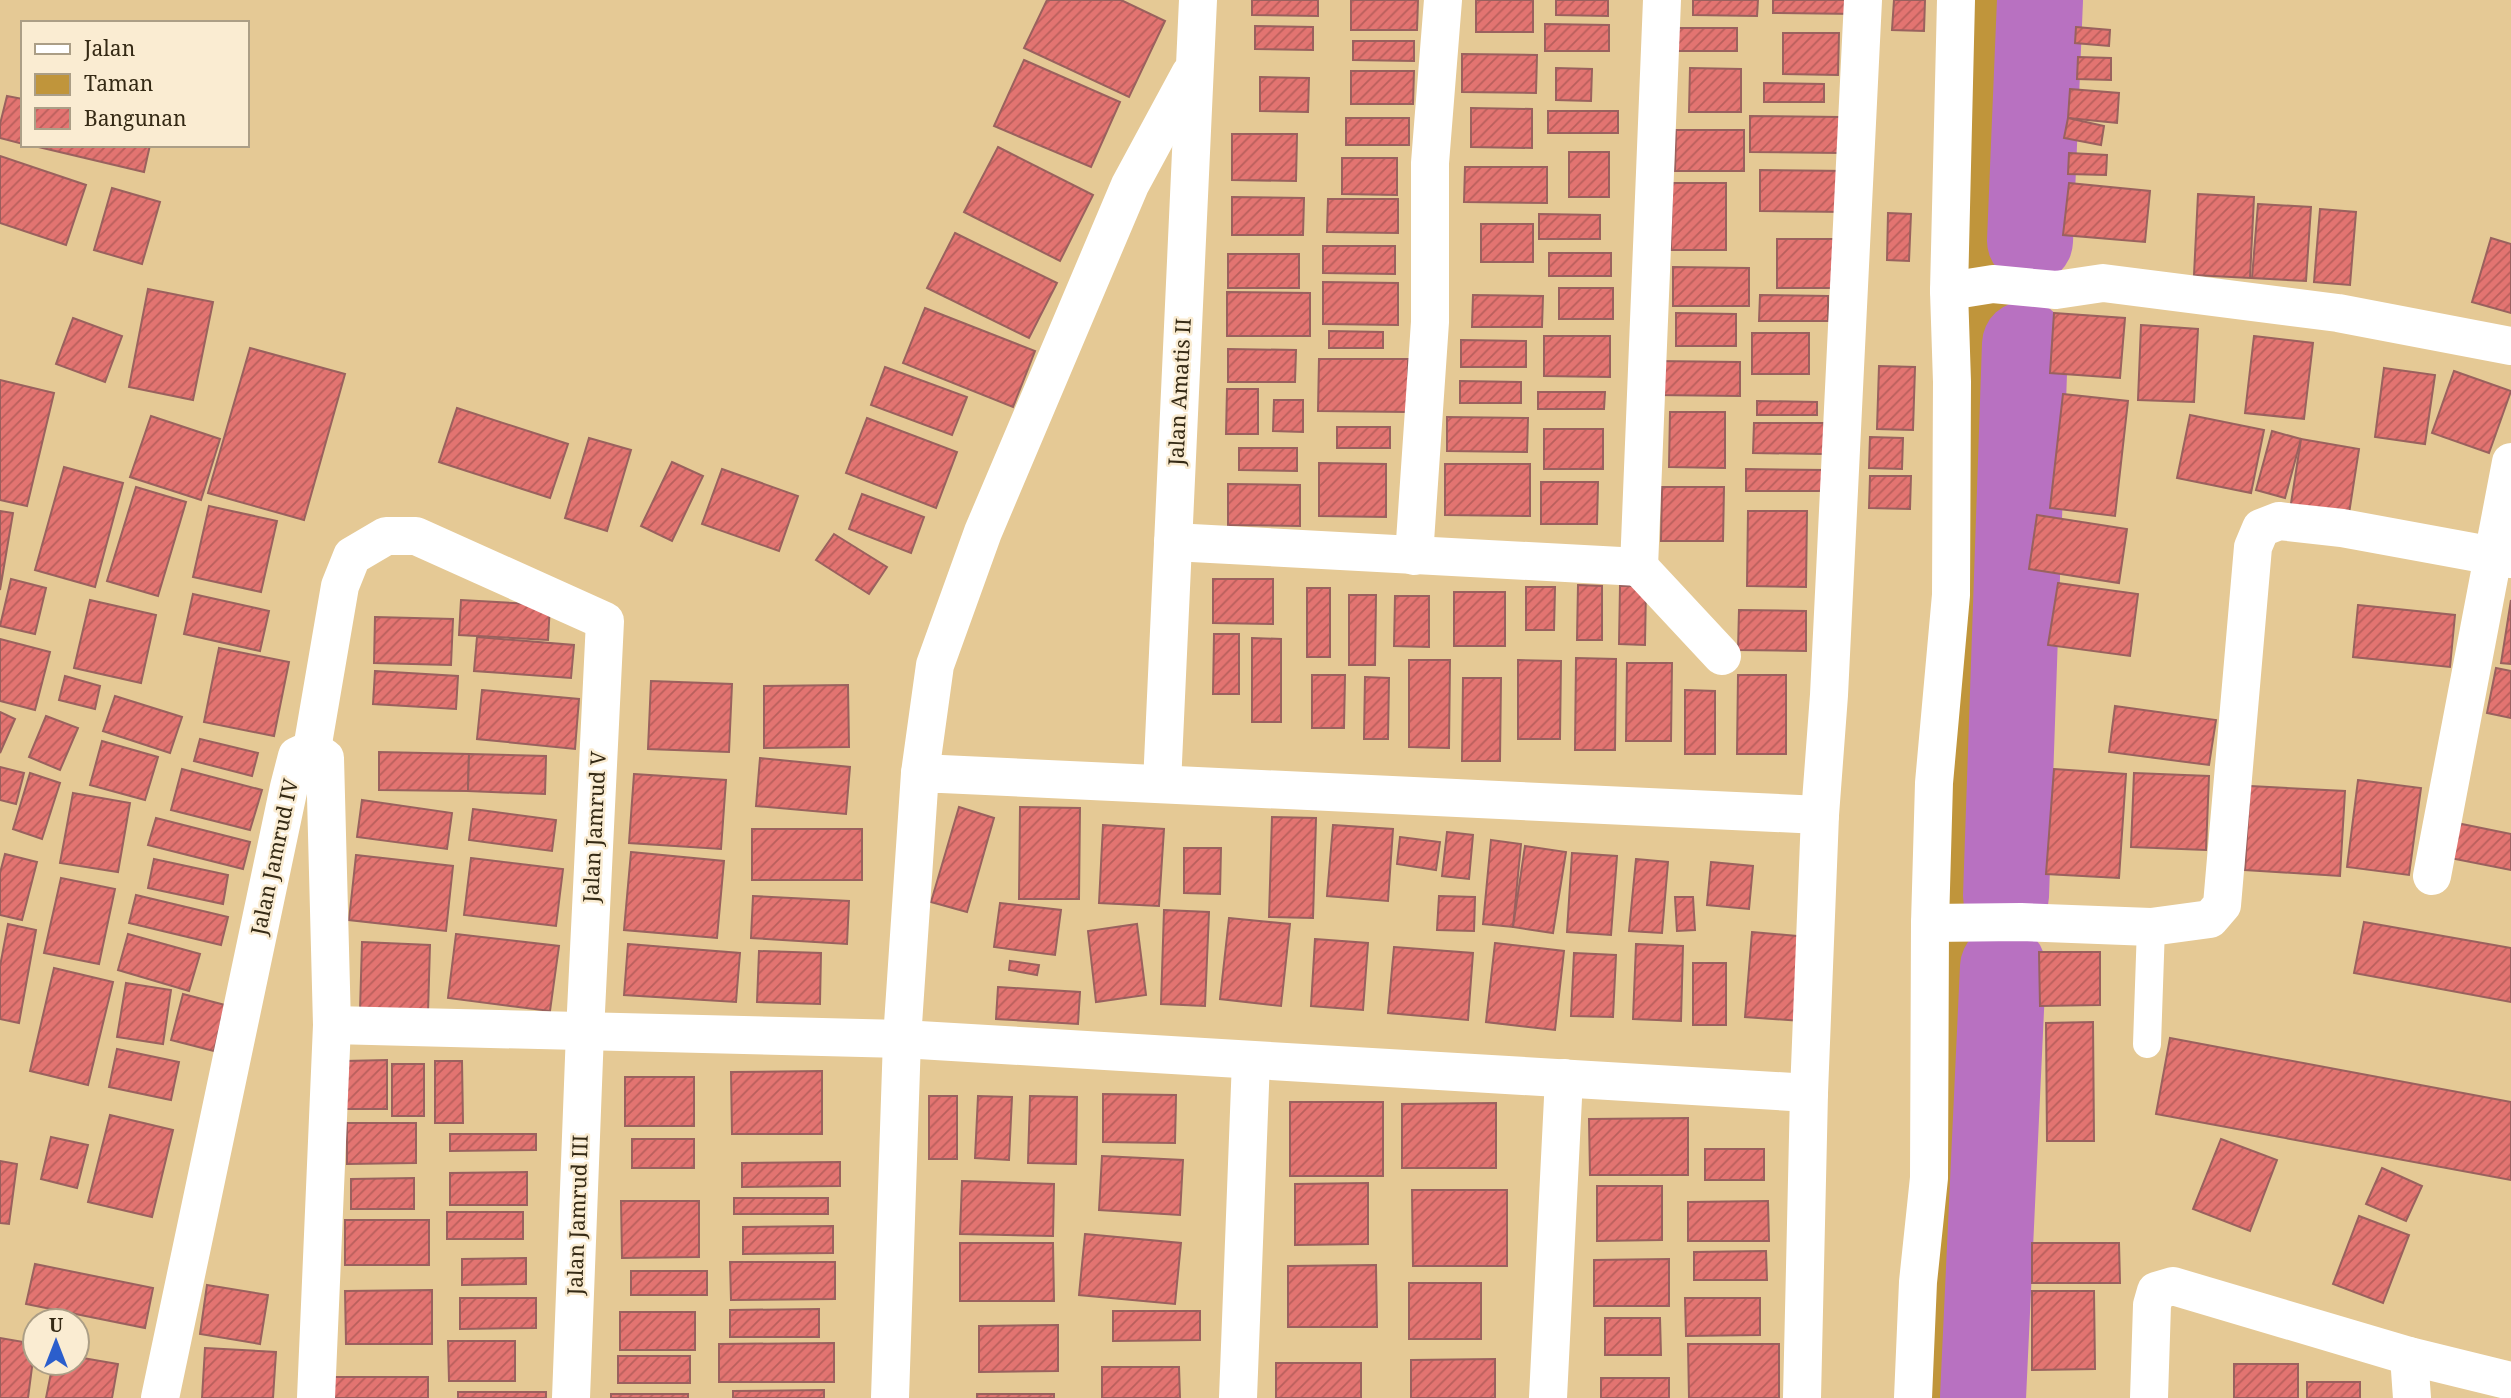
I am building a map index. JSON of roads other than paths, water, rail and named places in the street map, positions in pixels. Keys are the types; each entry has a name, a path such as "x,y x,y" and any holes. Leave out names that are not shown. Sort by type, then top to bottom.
{"street":[{"name":"Jalan Amatis II","path":"1162,784 1198,0"},
{"path":"1414,556 1430,322 1430,163 1443,0"},
{"path":"1639,567 1662,0"},
{"path":"1802,1398 1821,815 1863,0"},
{"path":"1913,1398 1918,1282 1929,1178 1944,922 1934,783 1951,595 1952,382 1949,291 1956,0"},
{"path":"890,1398 902,1039 920,773 935,665 982,532 1130,185 1195,65"},
{"path":"1949,291 1993,284 2056,290 2103,283 2338,313 2511,346"},
{"path":"2432,876 2503,557 2511,462"},
{"path":"1944,922 2151,927 2210,919 2222,905 2253,547 2261,528 2279,521 2342,528 2503,557"},
{"name":"Jalan Jamrud IV","path":"160,1398 289,787 297,756 312,749 340,586 352,556 386,536 416,536 606,621"},
{"path":"1173,542 1639,567 1722,656"},
{"name":"Jalan Jamrud V","path":"585,1032 606,621"},
{"path":"312,749 325,758 332,1024 316,1398"},
{"path":"920,773 1821,815"},
{"path":"332,1024 902,1039 1810,1093"},
{"name":"Jalan Jamrud III","path":"571,1398 585,1032"},
{"path":"1238,1398 1251,1060"},
{"path":"1548,1398 1564,1078"},
{"path":"2149,1398 2152,1305 2156,1291 2173,1286 2409,1356 2511,1381"},
{"path":"2409,1356 2412,1398"}],"lane":[{"path":"2147,1044 2151,927"}],"waterway":[{"path":"2030,241 2040,0"},
{"path":"2006,896 2025,344"},
{"path":"1983,1398 2003,967"}]}
